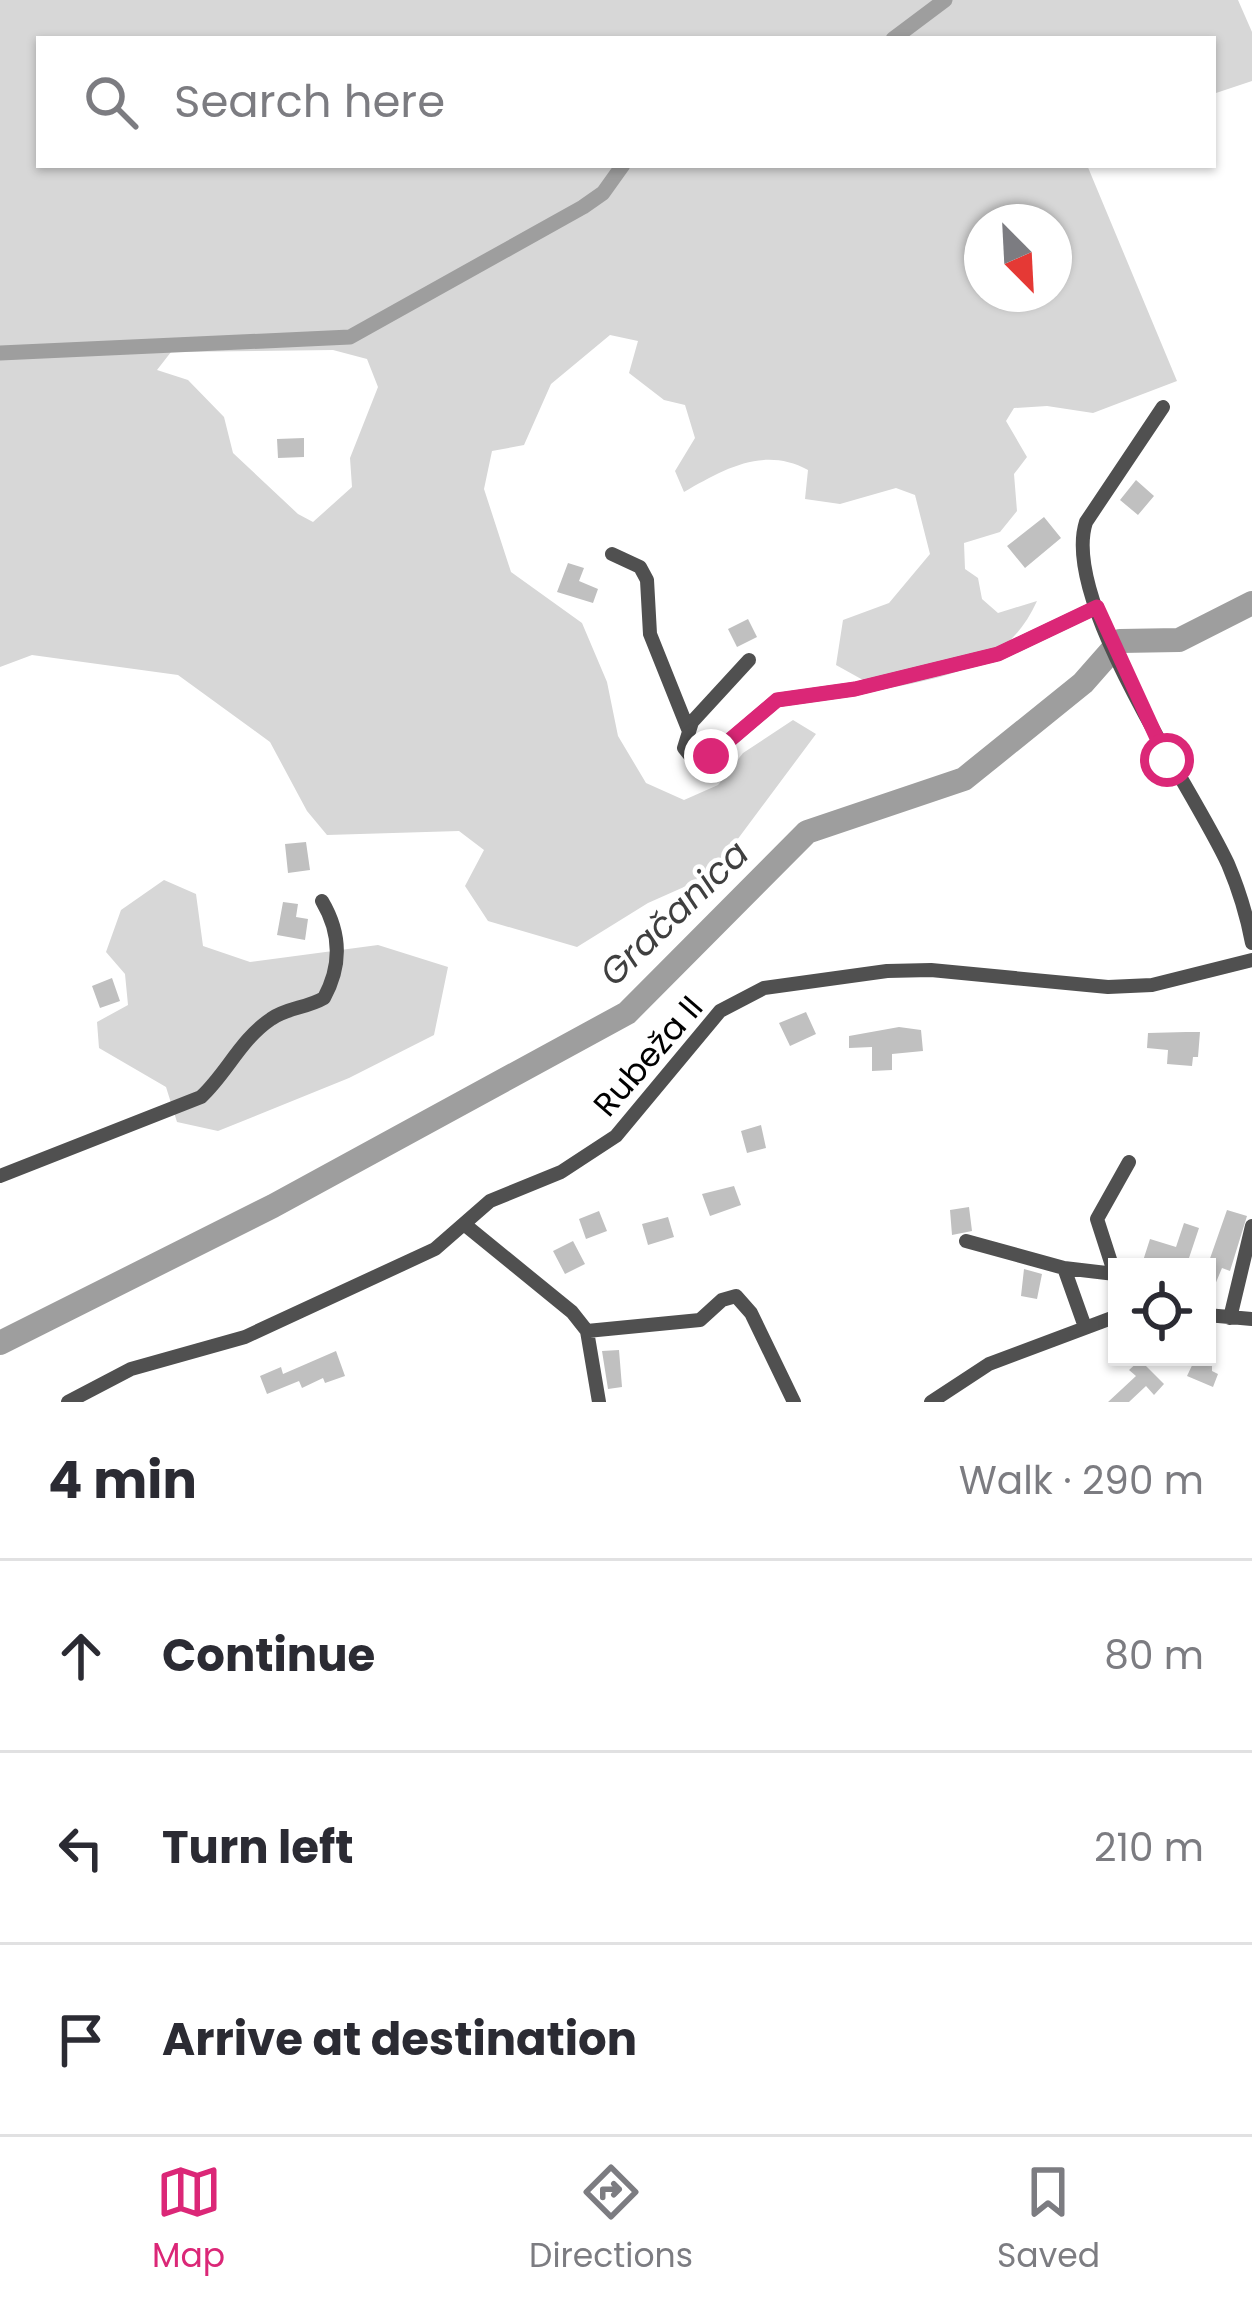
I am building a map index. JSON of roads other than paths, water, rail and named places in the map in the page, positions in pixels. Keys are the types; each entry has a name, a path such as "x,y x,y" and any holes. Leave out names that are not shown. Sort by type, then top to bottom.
{"street":[{"path":"1163,407 1086,522 1079,542 1102,623 1167,760 1227,862 1252,944"},
{"path":"612,554 640,567 647,580 650,634 688,729"},
{"path":"749,660 688,729 683,740 687,755 703,759 777,700 855,689 998,654 1097,607"},
{"path":"0,1176 201,1097 221,1078 251,1034 275,1015 324,998 338,963 336,925 322,901"},
{"name":"Rubeža II","path":"68,1402 107,1378 245,1337 411,1262 490,1201 561,1172 616,1136 720,1010 741,995 887,971 931,970 1108,987 1152,985 1252,960"},
{"path":"1109,1258 1096,1219 1129,1162"},
{"path":"464,1223 572,1312 587,1331 599,1402"},
{"path":"1230,1318 1252,1226"},
{"path":"966,1241 1108,1276"},
{"path":"1064,1268 1085,1327"},
{"path":"587,1331 700,1320 722,1300 736,1296 751,1313 794,1402"},
{"path":"1216,1316 1252,1319"},
{"path":"931,1402 972,1376 1108,1319"},
{"path":"958,1402 972,1376"}],"waterway":[{"path":"897,36 945,0"},
{"path":"0,353 350,337 583,207 603,193 621,168"},
{"name":"Gračanica","path":"0,1343 273,1206 627,1013 807,832 964,779 1083,683 1120,641 1179,640 1252,603"}]}
